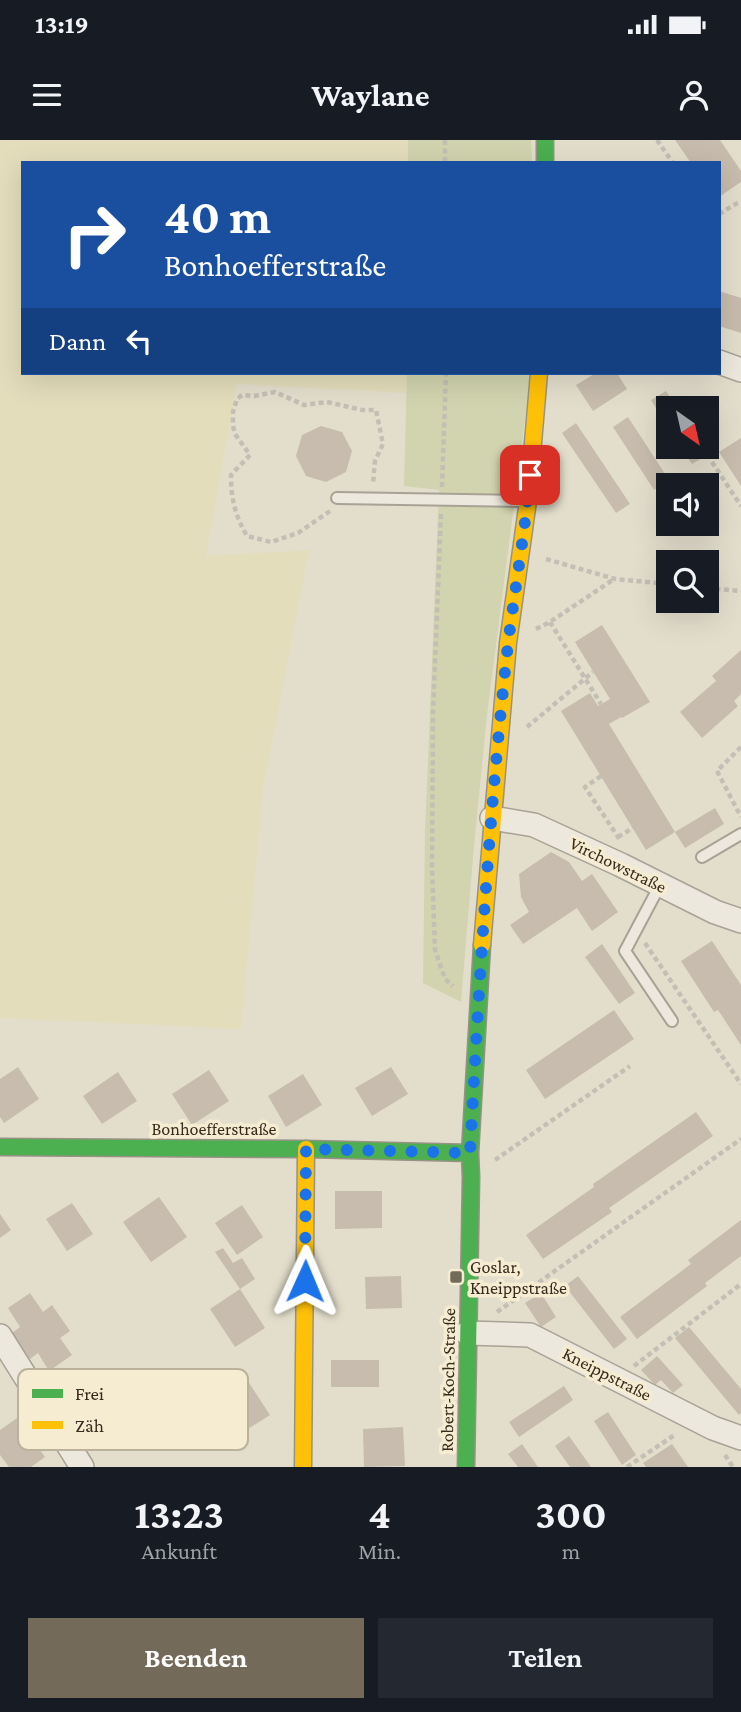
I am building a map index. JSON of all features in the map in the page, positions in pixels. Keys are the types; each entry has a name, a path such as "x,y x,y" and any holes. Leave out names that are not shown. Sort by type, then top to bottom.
{"street":[{"path":"545,140 545,161"},
{"path":"721,363 741,370"},
{"name":"Robert-Koch-Straße","path":"466,1467 470,1153 478,1004 492,818 509,643 528,501 539,375"},
{"name":"Virchowstraße","path":"492,818 534,825 715,912 741,921"},
{"name":"Bonhoefferstraße","path":"0,1147 470,1153"},
{"path":"303,1467 306,1149"},
{"name":"Kneippstraße","path":"467,1333 530,1335 713,1429 741,1438"},
{"path":"0,1336 21,1369"},
{"path":"71,1450 82,1467"}],"lane":[{"path":"343,498 528,501"},
{"path":"702,857 741,834"},
{"path":"660,885 625,951 672,1021"}],"path":[{"path":"445,140 445,161"},
{"path":"657,140 672,161"},
{"path":"721,213 741,201"},
{"path":"446,375 433,713 432,866 435,950 445,979 465,997 478,1004"},
{"path":"343,498 298,533 271,542 247,536 238,520 231,494 231,475 250,454 235,434 233,426 237,399 275,392 304,405 327,402 376,410 383,444 375,461 374,499"},
{"path":"712,462 741,506"},
{"path":"522,552 615,579 656,583"},
{"path":"509,643 550,622 615,579"},
{"path":"719,589 741,591"},
{"path":"550,622 601,704"},
{"path":"527,727 593,672"},
{"path":"741,747 717,771 741,817"},
{"path":"601,776 585,787 628,852 621,865"},
{"path":"618,837 633,828"},
{"path":"644,942 741,1084"},
{"path":"471,1177 629,1066"},
{"path":"467,1333 741,1139"},
{"path":"617,1379 741,1284"},
{"path":"631,1466 697,1420"}],"shaded area":[{"path":"0,140 408,140 408,161 21,161 21,375 407,375 407,393 237,384 206,556 309,550 263,788 241,1029 0,1018"}],"green space":[{"path":"408,140 531,140 532,161 408,161"},
{"path":"407,375 531,375 487,715 461,1002 423,983 425,833 439,490 404,486"}],"building":[{"path":"675,140 720,140 741,171 741,182 721,196 721,161 690,161"},
{"path":"721,292 741,298 741,333 721,327"},
{"path":"593,375 618,375 627,389 593,411 576,385"},
{"path":"628,417 664,473 656,473 656,489 654,490 613,427"},
{"path":"576,423 630,504 616,513 562,433"},
{"path":"321,426 342,432 352,451 346,472 326,482 306,476 296,456 302,435"},
{"path":"741,438 741,486 719,452"},
{"path":"602,625 650,702 609,724 675,832 646,850 561,711 590,693 598,706 610,699 575,642"},
{"path":"741,650 741,694 734,701 738,706 702,738 680,712 716,681 712,676"},
{"path":"715,808 724,824 685,848 675,832"},
{"path":"551,852 569,862 582,881 592,874 618,912 592,931 577,908 523,944 510,925 529,912 521,897 519,874"},
{"path":"712,941 741,985 741,1045 718,1010 714,1012 681,961"},
{"path":"602,944 635,993 619,1004 585,957"},
{"path":"614,1010 634,1039 545,1099 526,1070"},
{"path":"18,1067 39,1099 4,1123 0,1117 0,1079"},
{"path":"391,1067 408,1094 372,1116 355,1088"},
{"path":"209,1070 229,1101 192,1125 172,1094"},
{"path":"118,1072 137,1101 102,1124 83,1096"},
{"path":"303,1074 322,1105 286,1127 268,1096"},
{"path":"696,1112 713,1136 609,1208 612,1212 543,1259 526,1235"},
{"path":"335,1191 382,1191 382,1228 335,1229"},
{"path":"159,1197 187,1237 151,1262 123,1222"},
{"path":"72,1203 93,1234 67,1251 46,1219"},
{"path":"242,1205 263,1237 237,1255 215,1223"},
{"path":"0,1214 11,1230 0,1238"},
{"path":"741,1220 741,1256 705,1283 707,1286 637,1339 620,1317 691,1264 688,1260"},
{"path":"223,1248 233,1263 242,1258 255,1279 240,1289 215,1252"},
{"path":"401,1276 402,1308 366,1309 365,1277"},
{"path":"578,1276 627,1339 614,1349 565,1286"},
{"path":"240,1289 265,1328 235,1347 210,1309"},
{"path":"30,1293 43,1312 52,1305 70,1331 60,1338 72,1355 52,1369 48,1369 38,1353 30,1359 12,1333 20,1327 8,1308"},
{"path":"541,1293 556,1317 541,1327 525,1303"},
{"path":"689,1327 741,1389 739,1415 675,1338"},
{"path":"657,1356 683,1385 673,1393 661,1380 655,1385 641,1370"},
{"path":"331,1360 379,1360 379,1387 331,1387"},
{"path":"248,1381 270,1415 248,1429"},
{"path":"564,1386 573,1400 519,1437 509,1422"},
{"path":"608,1412 636,1455 622,1465 594,1421"},
{"path":"17,1418 18,1450 40,1450 45,1457 31,1467 9,1467 0,1455 0,1430"},
{"path":"403,1427 405,1466 364,1467 363,1429"},
{"path":"569,1436 591,1467 570,1467 555,1446"},
{"path":"522,1444 538,1467 518,1467 508,1454"},
{"path":"672,1444 688,1467 646,1467 643,1463"}],"traffic: fast":[{"path":"545,140 545,161"},
{"path":"466,1467 470,1153 482,945"},
{"path":"0,1147 470,1153"}],"traffic: slow":[{"path":"482,945 508,643 528,501 539,375"},
{"path":"303,1467 306,1149"}],"place":[{"name":"Goslar, Kneippstraße","path":"456,1277"}],"route":[{"path":"305,1281 306,1149 470,1153 494,796 509,643 530,475"}]}
